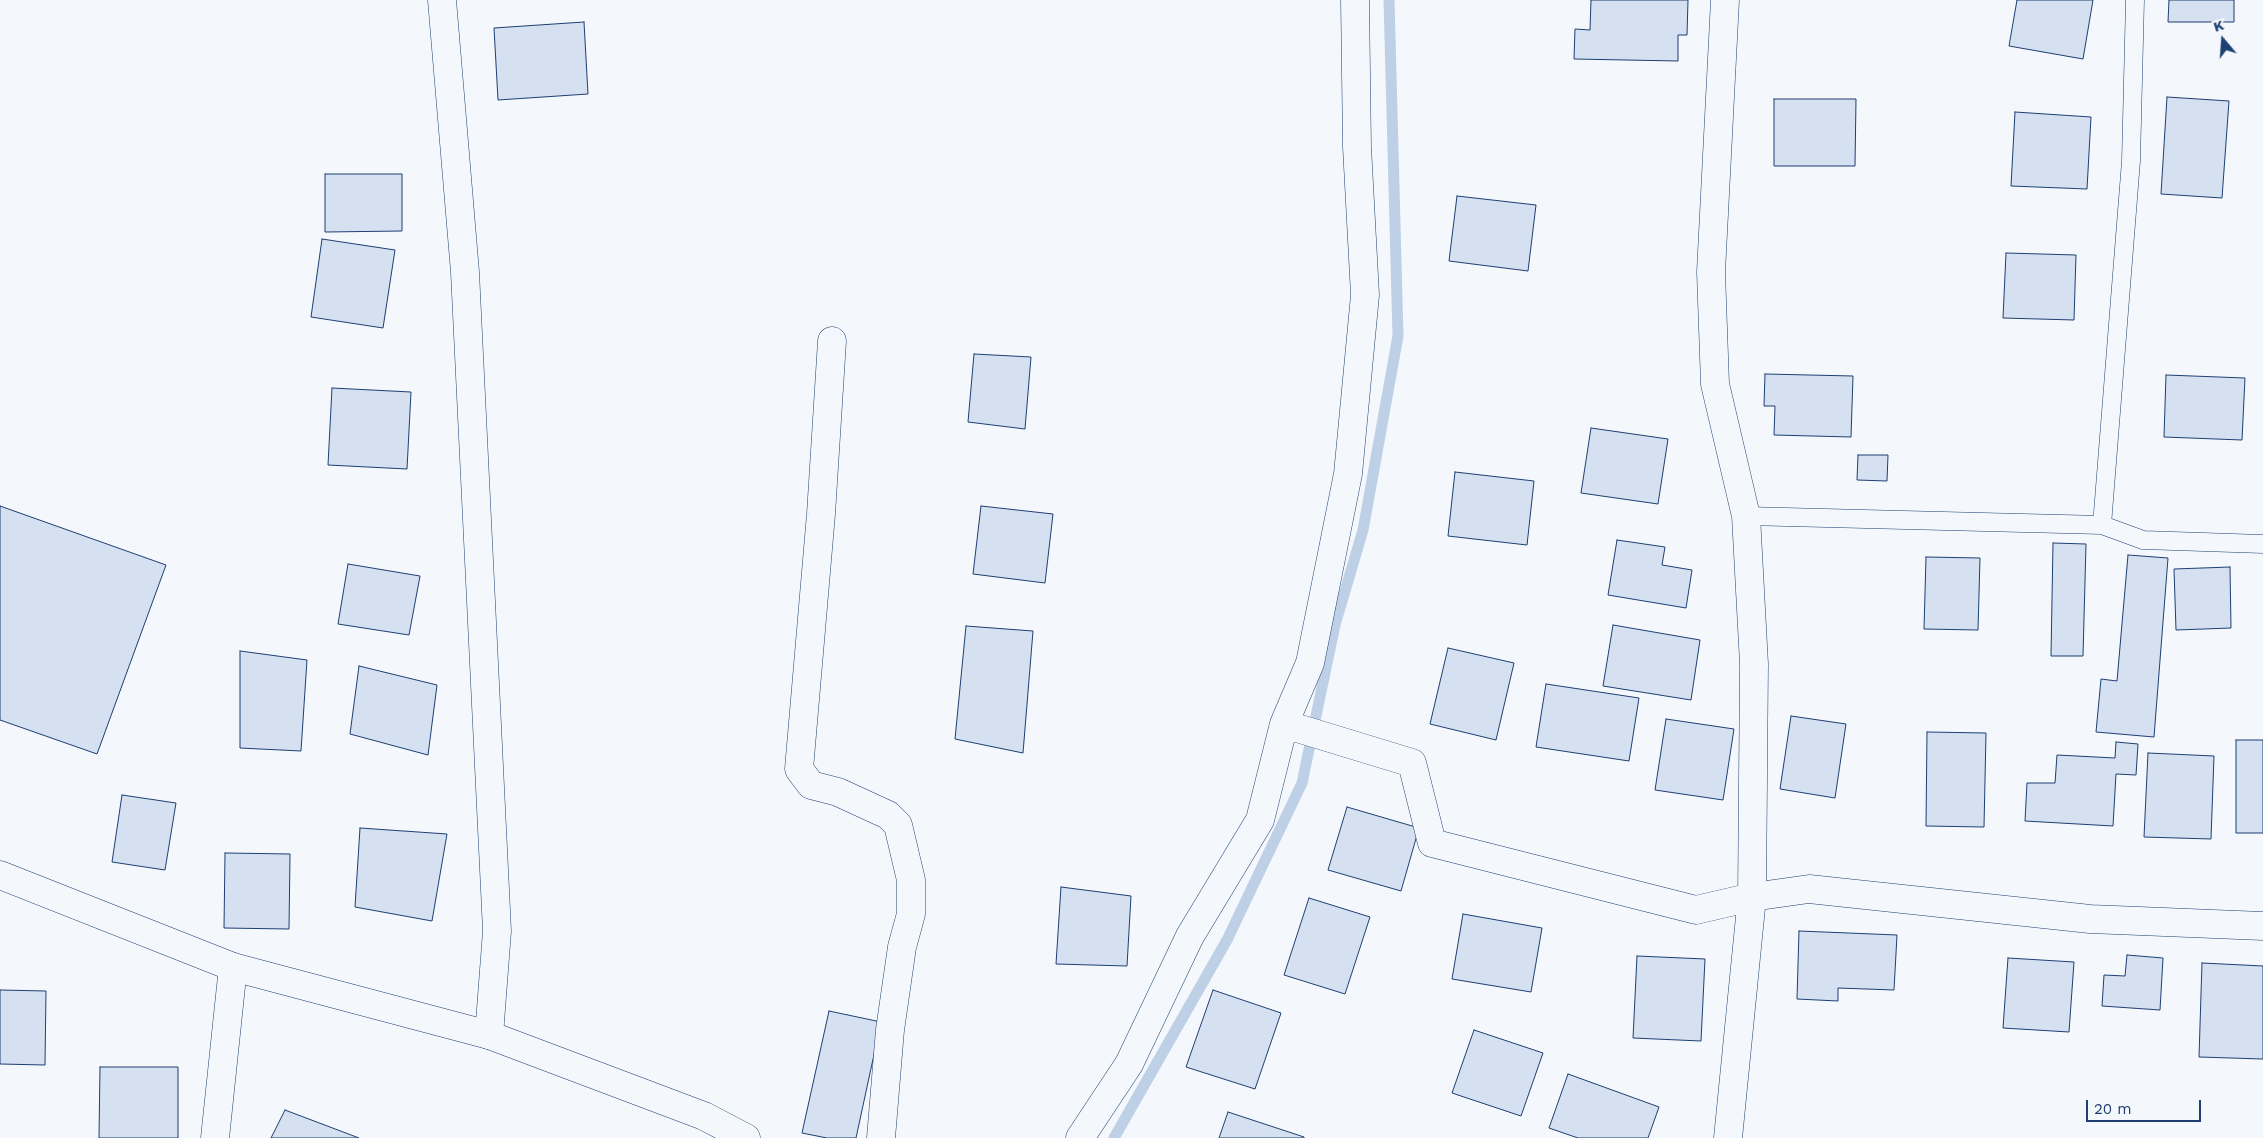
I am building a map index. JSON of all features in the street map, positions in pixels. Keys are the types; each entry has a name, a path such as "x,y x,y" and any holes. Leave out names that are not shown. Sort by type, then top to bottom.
{"street":[{"path":"442,0 465,272 495,882 497,931 489,1035"},
{"path":"1080,1138 1129,1064 1190,936 1260,820 1310,663 1348,474 1365,295 1357,147 1355,0"},
{"path":"1725,0 1711,272 1715,384 1746,516 1754,664 1752,897 1728,1138"},
{"path":"832,341 821,514 799,769 811,785 838,792 888,815 898,825 910,880 911,914 902,947 890,1030 881,1138"},
{"path":"1290,726 1412,763 1432,843 1696,910 1752,897 1809,889 2090,919 2263,926"},
{"path":"0,875 233,967 489,1035 704,1116 746,1138"},
{"path":"215,1138 233,967"}],"lane":[{"path":"2102,525 2131,161 2136,0"},
{"path":"1746,516 2102,525 2143,540 2263,544"}],"building":[{"path":"1591,0 1688,0 1687,35 1678,35 1678,61 1574,59 1575,29 1590,30"},
{"path":"2017,0 2093,0 2083,59 2009,46"},
{"path":"2169,0 2234,0 2234,22 2168,22"},
{"path":"584,22 588,94 498,100 494,28"},
{"path":"2167,97 2229,101 2222,198 2161,194"},
{"path":"1774,99 1856,99 1855,166 1774,166"},
{"path":"2015,112 2091,117 2087,189 2011,186"},
{"path":"325,174 402,174 402,231 325,232"},
{"path":"1457,196 1536,205 1528,271 1449,261"},
{"path":"322,239 395,250 383,328 311,317"},
{"path":"2006,253 2076,255 2074,320 2003,318"},
{"path":"974,354 1031,357 1025,429 968,422"},
{"path":"1765,374 1853,376 1851,437 1774,435 1775,406 1764,406"},
{"path":"2166,375 2245,378 2242,440 2164,437"},
{"path":"332,388 411,392 407,469 328,465"},
{"path":"1591,428 1668,439 1658,504 1581,493"},
{"path":"1858,455 1888,455 1887,481 1857,480"},
{"path":"1455,472 1534,481 1527,545 1448,536"},
{"path":"0,506 166,565 97,754 0,720"},
{"path":"981,506 1053,514 1045,583 973,574"},
{"path":"1617,540 1665,547 1662,565 1692,570 1686,608 1608,595"},
{"path":"2053,543 2086,544 2083,656 2051,656"},
{"path":"2128,555 2168,558 2154,737 2096,732 2101,679 2117,681"},
{"path":"1926,557 1980,558 1978,630 1924,629"},
{"path":"348,564 420,576 409,635 338,624"},
{"path":"2230,567 2231,628 2176,630 2174,569"},
{"path":"1613,625 1700,640 1691,700 1603,686"},
{"path":"966,626 1033,631 1023,753 955,739"},
{"path":"1448,648 1514,663 1496,740 1430,724"},
{"path":"240,651 307,660 301,751 240,748"},
{"path":"359,666 437,685 428,755 350,734"},
{"path":"1546,684 1639,698 1629,761 1536,747"},
{"path":"1791,716 1846,724 1835,798 1780,789"},
{"path":"1666,719 1734,729 1723,800 1655,790"},
{"path":"1927,732 1986,733 1984,827 1926,826"},
{"path":"2236,740 2263,740 2263,833 2236,833"},
{"path":"2116,742 2138,744 2136,775 2116,774 2113,826 2025,821 2027,783 2055,783 2057,755 2115,758"},
{"path":"2148,753 2214,756 2211,839 2144,837"},
{"path":"122,795 176,803 165,870 112,862"},
{"path":"1347,807 1419,828 1401,891 1328,870"},
{"path":"360,828 447,834 432,921 355,907"},
{"path":"225,853 290,854 289,929 224,928"},
{"path":"1061,887 1131,896 1127,966 1056,964"},
{"path":"1309,898 1370,917 1345,994 1284,975"},
{"path":"1463,914 1542,928 1531,992 1452,979"},
{"path":"1799,931 1897,935 1894,990 1838,988 1838,1001 1797,999"},
{"path":"2127,955 2163,958 2160,1010 2102,1006 2104,975 2125,976"},
{"path":"1637,956 1705,959 1701,1041 1633,1038"},
{"path":"2008,958 2074,962 2069,1032 2003,1028"},
{"path":"2202,963 2263,966 2263,1059 2199,1057"},
{"path":"0,990 46,991 45,1065 0,1064"},
{"path":"1213,990 1281,1013 1255,1089 1186,1067"},
{"path":"829,1011 881,1022 856,1138 827,1138 802,1133"},
{"path":"1474,1030 1543,1053 1521,1116 1452,1093"},
{"path":"100,1067 178,1067 178,1138 99,1138"},
{"path":"1568,1074 1659,1107 1648,1138 1578,1138 1549,1128"},
{"path":"285,1110 359,1138 271,1138"},
{"path":"1228,1112 1304,1137 1304,1138 1219,1138"}],"waterway":[{"path":"1114,1138 1227,940 1302,783 1335,625 1363,530 1398,336 1389,0"}]}
